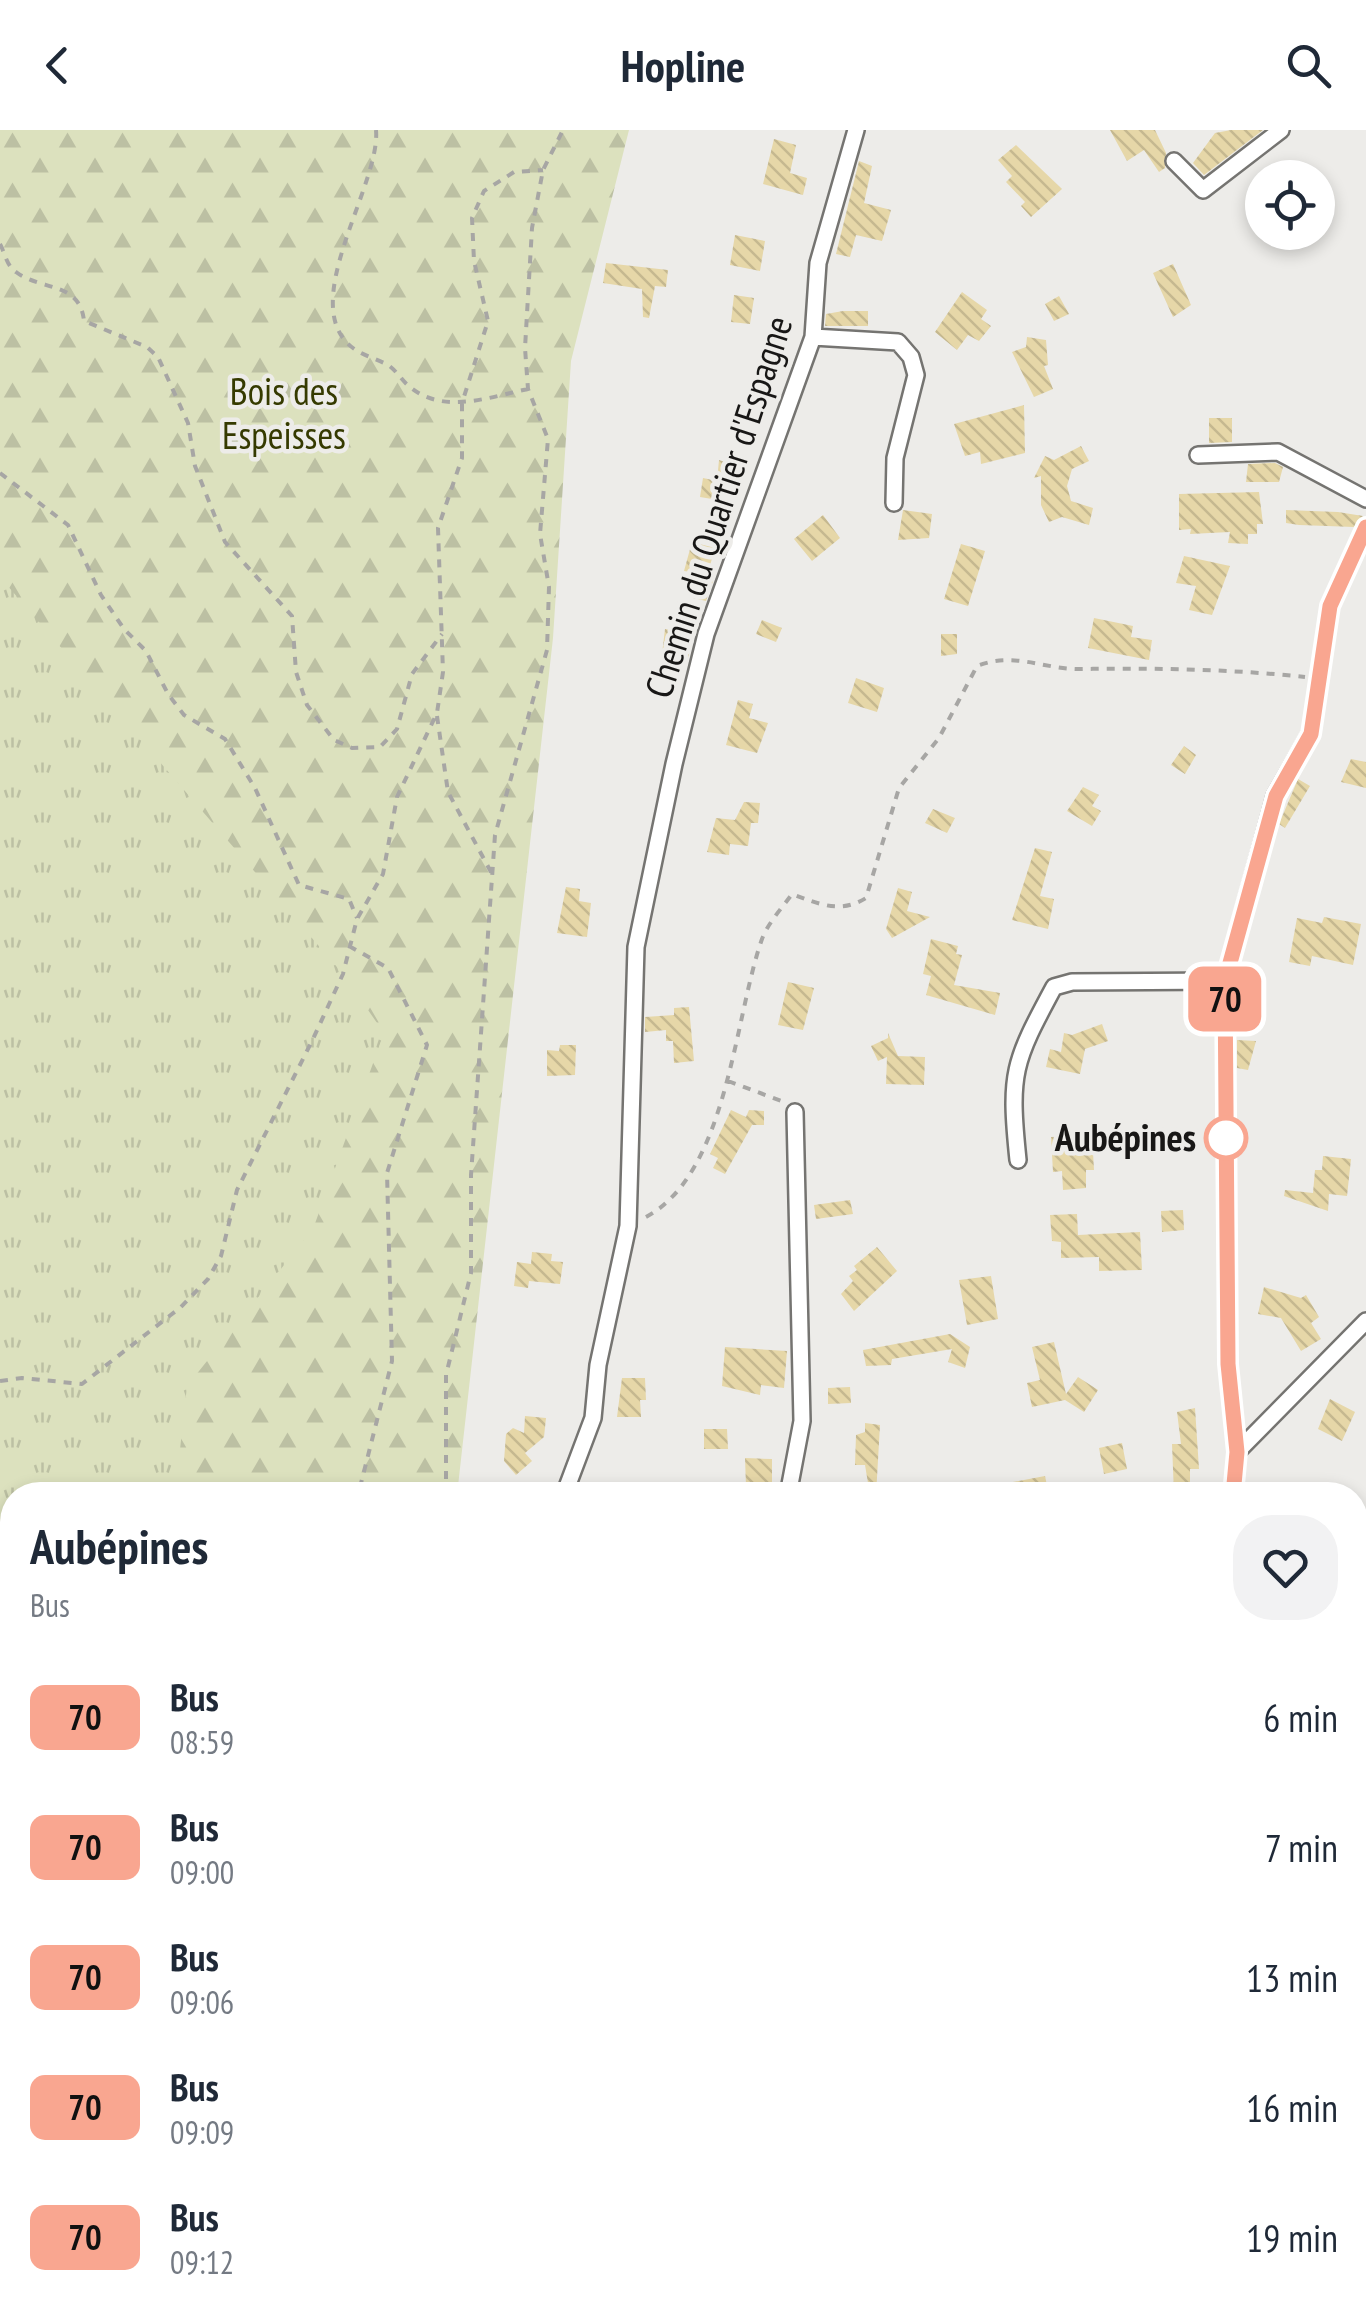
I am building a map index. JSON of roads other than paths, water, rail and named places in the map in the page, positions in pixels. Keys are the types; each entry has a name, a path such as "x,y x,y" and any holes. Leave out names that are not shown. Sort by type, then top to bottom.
{"street":[{"name":"Chemin du Quartier d'Espagne","path":"569,1482 593,1418 598,1365 628,1226 636,947 706,634 813,337 818,262 856,130"},
{"path":"1174,162 1204,190 1281,130"},
{"path":"813,337 898,342 910,357 916,375 895,458 894,503"},
{"path":"1198,455 1278,452 1366,499"},
{"path":"1234,1482 1237,1452 1228,1364 1225,981 1276,796 1311,734 1330,606 1366,527"},
{"path":"1018,1160 1014,1073 1022,1048 1054,986 1072,982 1225,981"},
{"path":"790,1482 802,1421 795,1112"},
{"path":"1237,1452 1366,1322"}],"place":[{"name":"Aubépines","path":"1226,1138"}],"park label":[{"name":"Bois des Espeisses","path":"284,414"}]}
